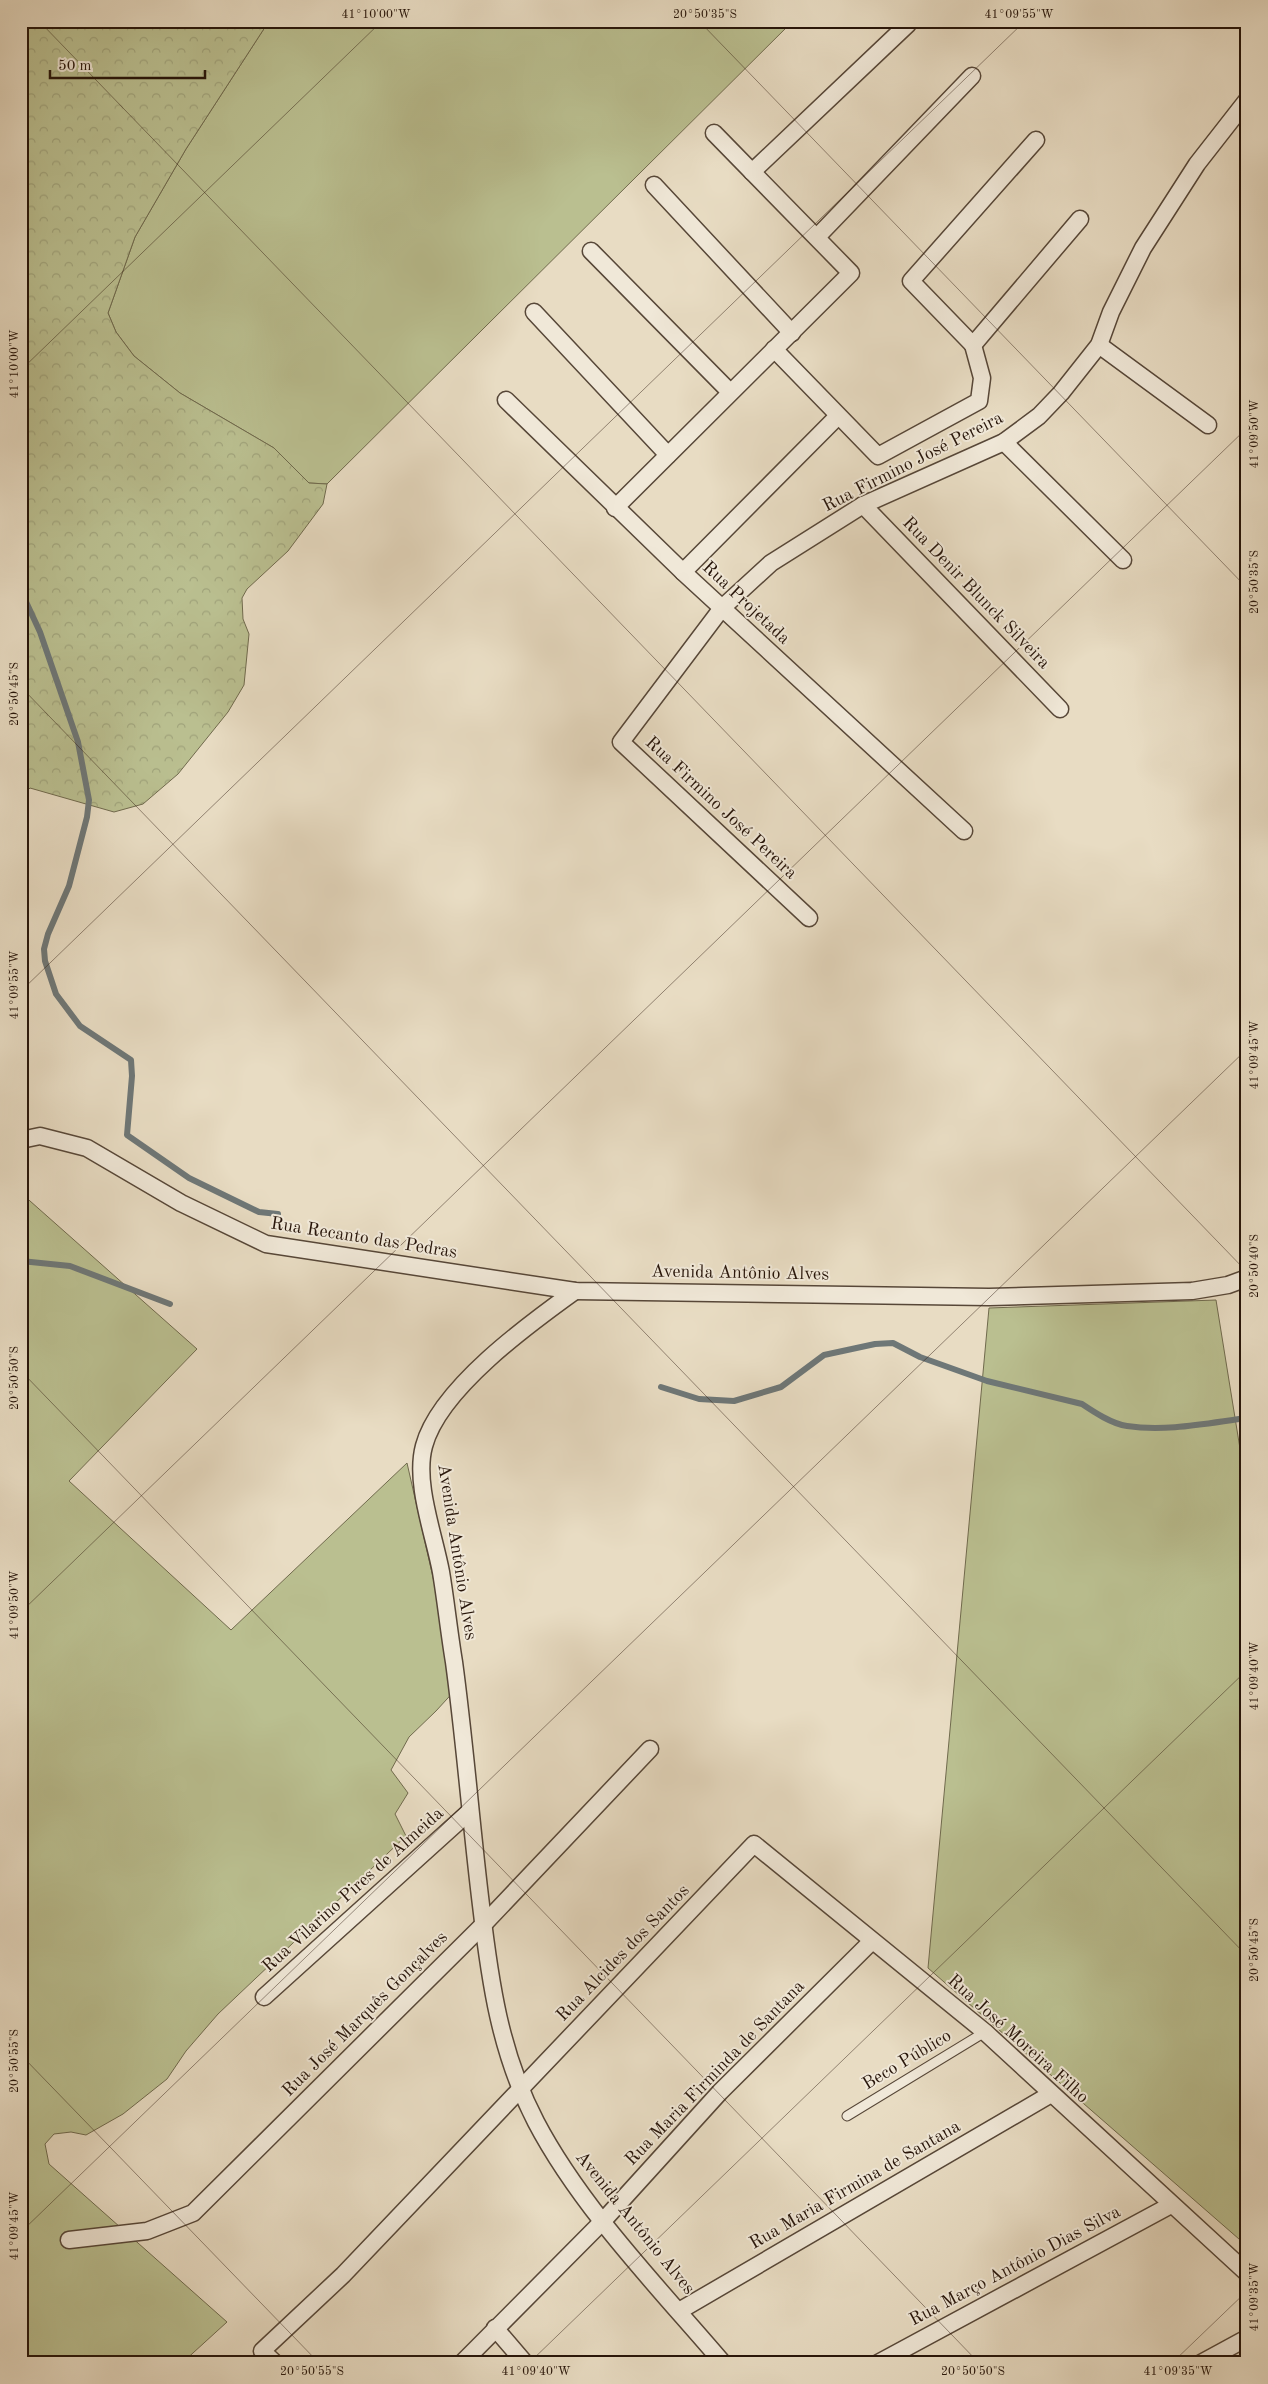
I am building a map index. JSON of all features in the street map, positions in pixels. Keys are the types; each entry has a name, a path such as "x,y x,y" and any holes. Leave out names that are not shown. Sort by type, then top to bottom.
{"street":[{"path":"752,172 908,24"},
{"path":"817,237 972,76"},
{"name":"Rua Firmino José Pereira","path":"809,918 621,742 722,608 771,563 863,505 1004,442 1038,416 1062,393 1099,345 1111,312 1143,248 1197,164 1247,100"},
{"path":"615,508 852,273 714,134"},
{"path":"774,349 878,456 979,401 982,378 973,345 911,281 1036,140"},
{"path":"654,185 792,332"},
{"path":"973,345 1080,218"},
{"path":"591,251 730,392"},
{"path":"534,312 668,455"},
{"path":"1099,345 1208,425"},
{"name":"Rua Projetada","path":"506,400 683,572 964,831"},
{"path":"683,572 838,416"},
{"path":"1004,442 1123,560"},
{"name":"Rua Denir Blunck Silveira","path":"863,505 1060,709"},
{"name":"Rua Recanto das Pedras","path":"21,1140 40,1136 87,1148 181,1203 266,1244 575,1291"},
{"name":"Avenida Antônio Alves","path":"723,2363 603,2221 556,2157 536,2122 513,2070 499,2028 483,1925 469,1812 457,1685 441,1573 421,1469 424,1444 434,1423 455,1394 507,1341 575,1291 989,1297 1192,1290 1228,1285 1247,1278"},
{"name":"Rua José Marquês Gonçalves","path":"69,2240 147,2230 193,2213 483,1925 650,1749"},
{"name":"Rua Vilarino Pires de Almeida","path":"264,1997 469,1812"},
{"name":"Rua José Moreira Filho","path":"754,1844 985,2032 1247,2273"},
{"name":"Rua Alcides dos Santos","path":"522,2089 754,1844"},
{"name":"Rua Maria Firminda de Santana","path":"462,2363 603,2221 720,2092 872,1941"},
{"path":"275,2363 262,2351 343,2274 522,2089"},
{"name":"Rua Maria Firmina de Santana","path":"679,2310 1051,2094"},
{"name":"Rua Março Antônio Dias Silva","path":"878,2363 1171,2205"},
{"path":"495,2328 526,2363"},
{"path":"1202,2363 1247,2338"}],"lane":[{"name":"Beco Público","path":"847,2116 985,2032"}],"green space":[{"path":"21,21 269,21 186,149 135,237 108,313 116,332 134,356 180,393 274,448 309,483 327,484 323,504 288,551 247,589 242,598 243,619 249,634 244,685 228,712 178,774 143,804 114,812 30,788 21,797"},
{"path":"269,21 793,21 327,484 309,483 274,448 180,393 134,356 116,332 108,313 135,237 186,149"},
{"path":"21,1193 197,1349 69,1481 231,1630 407,1463 458,1687 409,1737 391,1770 408,1793 395,1814 406,1836 218,2014 186,2051 167,2079 123,2114 86,2135 71,2132 54,2134 45,2144 49,2164 227,2322 182,2363 21,2363"},
{"path":"1216,1300 1247,1492 1247,2246 928,1968 989,1308"}],"waterway":[{"path":"21,591 40,632 78,742 89,800 87,817 69,886 48,934 44,949 45,961 56,994 80,1026 131,1060 132,1076 127,1135 189,1178 259,1212 278,1214"},
{"path":"21,1261 70,1266 170,1304"},
{"path":"661,1387 699,1399 734,1401 781,1387 824,1355 875,1344 893,1343 920,1357 987,1381 1082,1404 1121,1425 1157,1428 1247,1418"}]}
